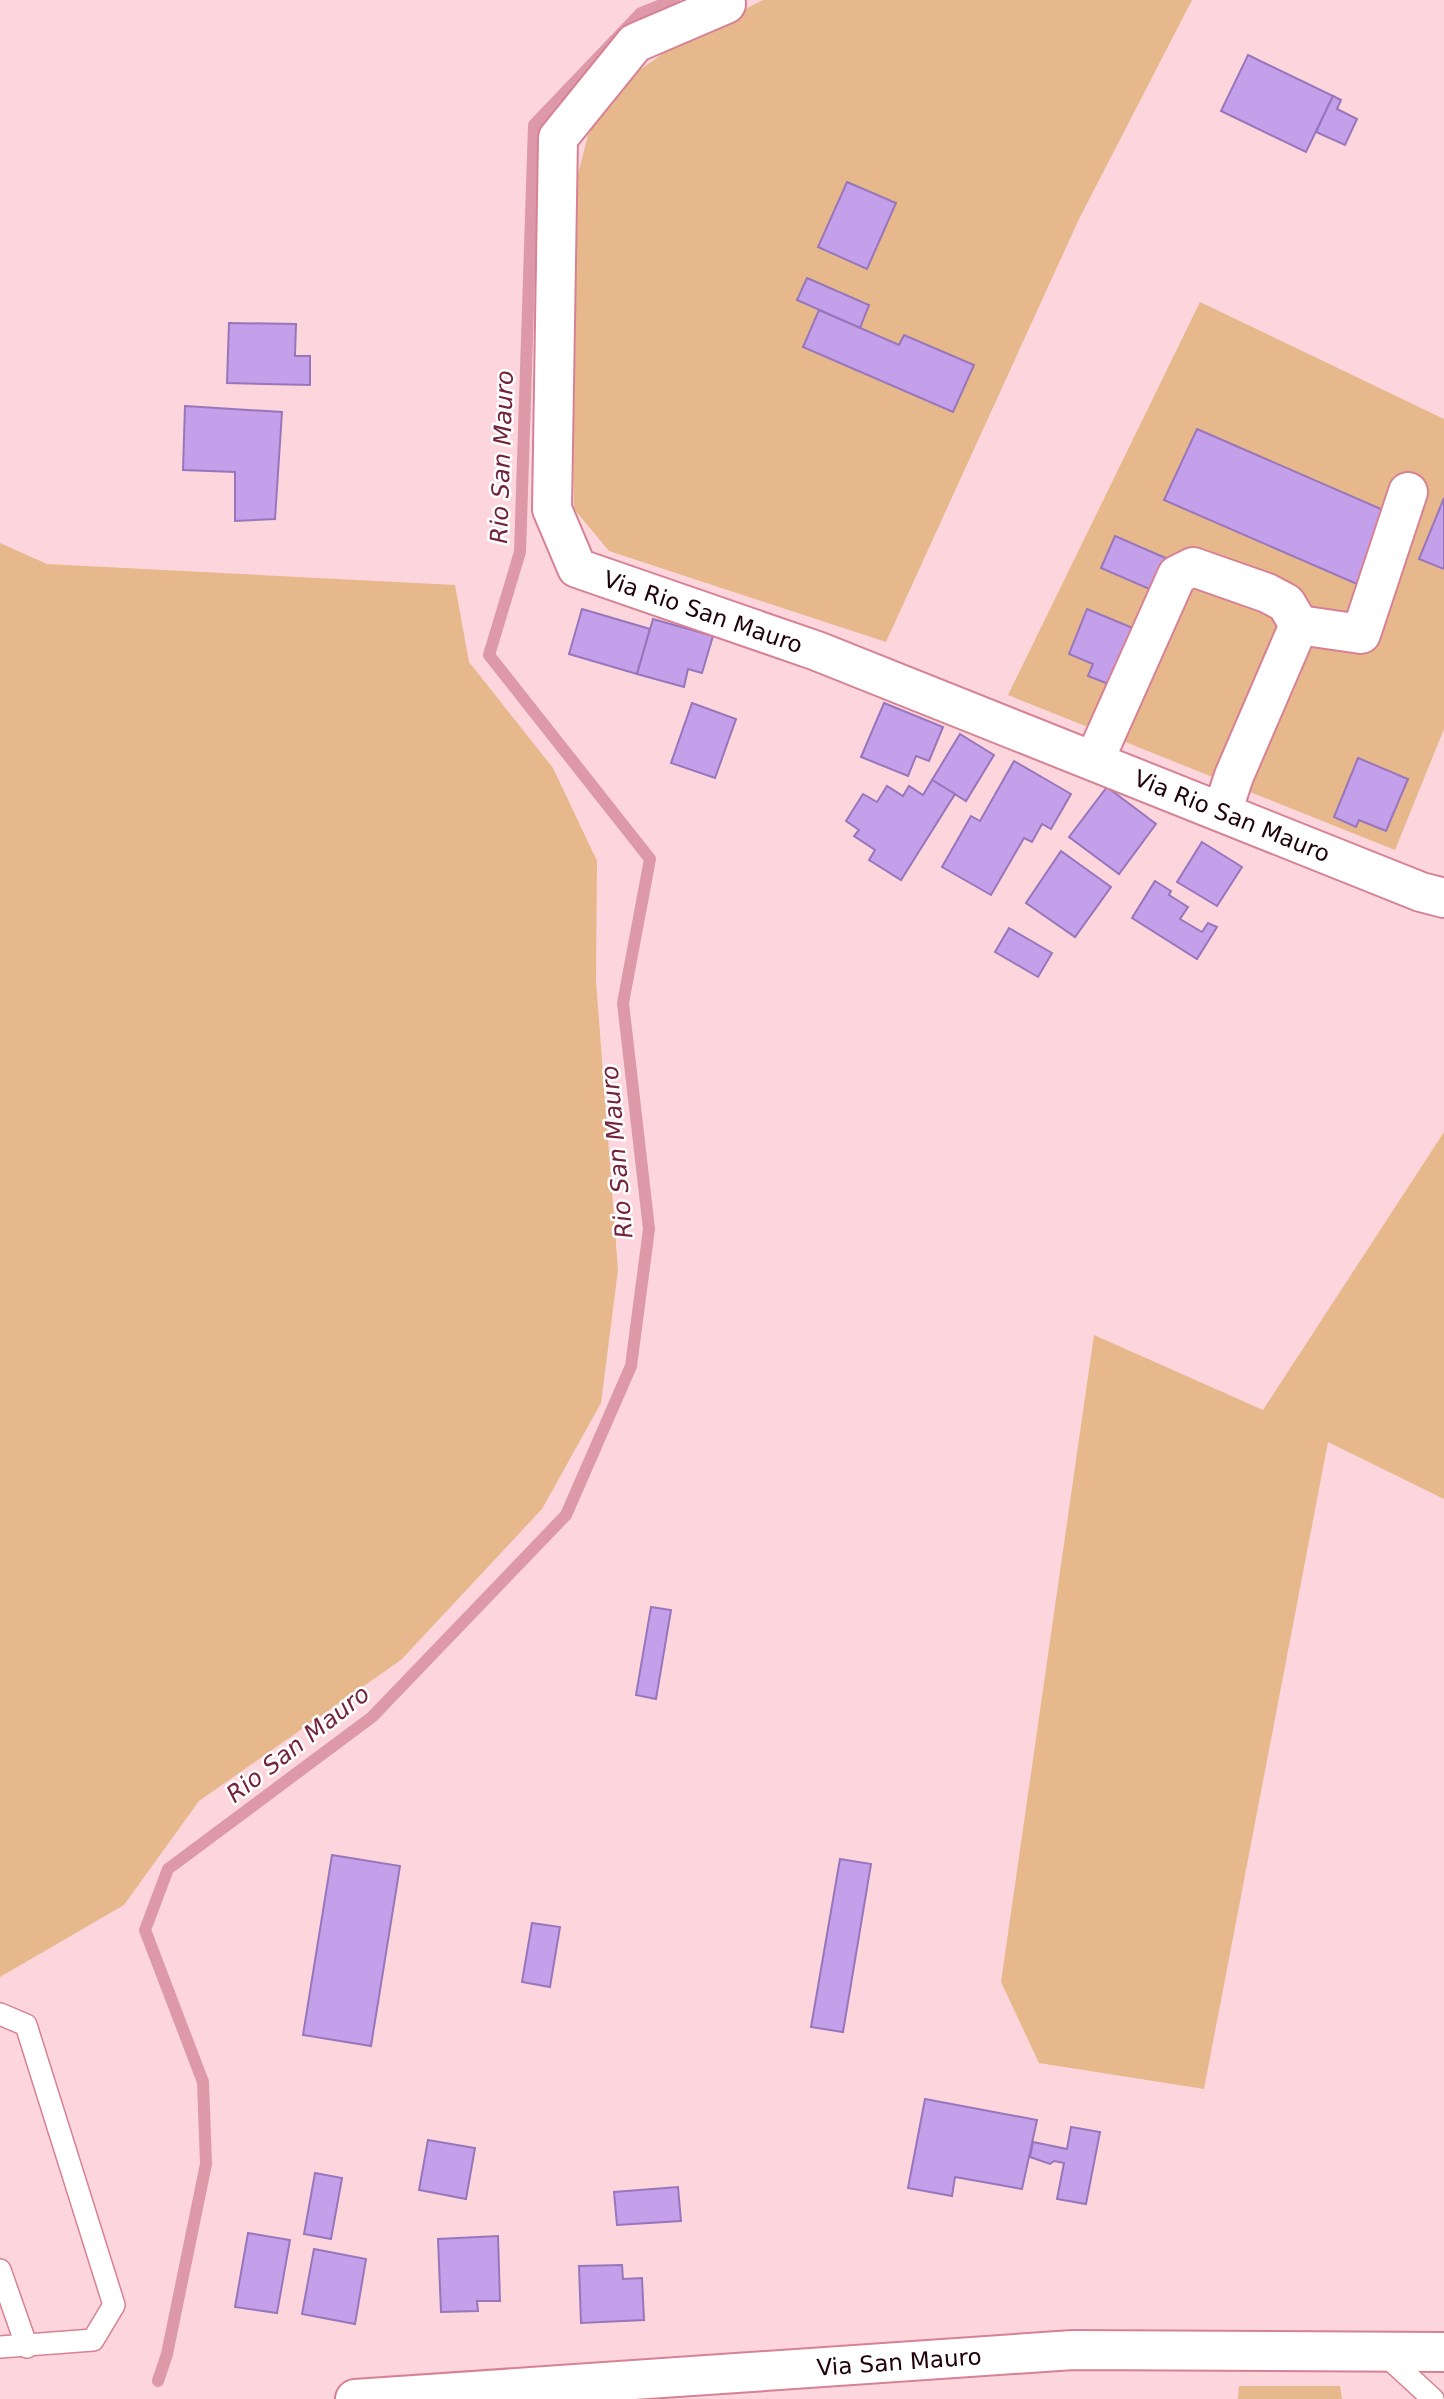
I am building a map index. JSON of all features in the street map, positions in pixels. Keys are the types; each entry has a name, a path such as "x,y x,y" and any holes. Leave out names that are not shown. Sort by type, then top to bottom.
{"street":[{"name":"Via Rio San Mauro","path":"725,2 635,43 558,138 552,509 577,568 817,651 1422,892 1444,898"},
{"path":"1299,625 1361,634 1408,492"},
{"path":"1094,761 1178,575 1193,567 1267,593 1286,603 1299,625"},
{"path":"1222,812 1234,776 1299,625"},
{"name":"Via San Mauro","path":"355,2399 524,2394 1073,2350 1444,2352"}],"lane":[{"path":"0,2014 26,2025 114,2305 93,2340 0,2347"},
{"path":"0,2270 27,2347"},
{"path":"1382,2352 1433,2399"}],"shaded area":[{"path":"763,0 1192,0 1079,219 886,642 609,551 574,509 569,210 588,135 618,85 684,39"},
{"path":"1200,302 1444,419 1444,729 1395,850 1008,695"},
{"path":"0,543 47,564 455,585 469,662 553,768 597,861 596,981 618,1270 601,1403 542,1509 401,1660 199,1801 124,1905 0,1977"},
{"path":"1444,1132 1444,1499 1328,1442 1204,2089 1039,2063 1001,1982 1094,1335 1263,1410"},
{"path":"1239,2386 1340,2386 1342,2399 1238,2399"}],"building":[{"path":"1248,55 1333,96 1306,152 1221,111"},
{"path":"1333,96 1341,100 1337,109 1357,119 1345,145 1316,132"},
{"path":"847,182 896,203 867,269 818,247"},
{"path":"807,278 869,305 860,328 797,300"},
{"path":"819,310 899,345 904,335 974,365 953,412 803,347"},
{"path":"229,323 296,324 295,356 310,356 310,385 227,383"},
{"path":"185,406 282,412 275,519 235,521 235,472 183,470"},
{"path":"1197,429 1390,513 1357,584 1164,500"},
{"path":"1444,498 1444,569 1419,559"},
{"path":"1115,536 1168,559 1154,591 1101,568"},
{"path":"582,609 650,629 637,674 569,654"},
{"path":"1087,609 1140,631 1116,687 1088,676 1093,664 1069,654"},
{"path":"653,619 713,636 702,673 688,669 684,687 637,674"},
{"path":"692,703 736,719 715,778 671,763"},
{"path":"884,703 943,727 929,761 916,756 908,776 861,757"},
{"path":"960,734 994,755 966,801 932,780"},
{"path":"1358,758 1408,779 1386,831 1359,820 1356,827 1334,817"},
{"path":"1014,761 1071,794 1051,829 1042,824 1032,842 1024,838 991,895 942,867 971,816 980,821"},
{"path":"932,780 955,794 901,880 869,860 875,850 854,836 859,830 846,821 863,794 877,802 887,786 903,796 909,786 923,795"},
{"path":"1107,787 1156,824 1119,874 1069,837"},
{"path":"1202,842 1242,867 1217,906 1177,882"},
{"path":"1061,851 1111,887 1075,937 1026,903"},
{"path":"1155,881 1171,891 1169,895 1188,907 1180,919 1202,932 1208,923 1217,927 1197,959 1132,918"},
{"path":"1009,928 1052,953 1038,977 995,952"},
{"path":"651,1607 671,1610 656,1699 636,1695"},
{"path":"332,1855 400,1866 371,2046 303,2035"},
{"path":"840,1859 871,1864 843,2032 811,2027"},
{"path":"532,1923 560,1927 550,1987 522,1982"},
{"path":"925,2099 1037,2120 1022,2189 955,2177 952,2196 908,2188"},
{"path":"1071,2127 1100,2132 1086,2204 1057,2199 1064,2163 1054,2161 1050,2164 1030,2157 1033,2142 1067,2149"},
{"path":"428,2140 475,2148 466,2199 419,2190"},
{"path":"315,2173 342,2178 331,2239 304,2234"},
{"path":"678,2187 681,2221 617,2225 614,2192"},
{"path":"248,2233 290,2240 277,2313 235,2307"},
{"path":"498,2236 500,2301 477,2301 478,2311 441,2312 438,2239"},
{"path":"314,2249 366,2259 355,2324 302,2314"},
{"path":"622,2265 623,2279 642,2278 644,2320 581,2323 579,2266"}],"waterway":[{"name":"Rio San Mauro","path":"158,2381 167,2354 206,2164 203,2082 145,1930 168,1869 372,1717 566,1515 631,1366 649,1229 623,1003 650,859 489,655 520,552 534,125 641,13 674,0"}]}
